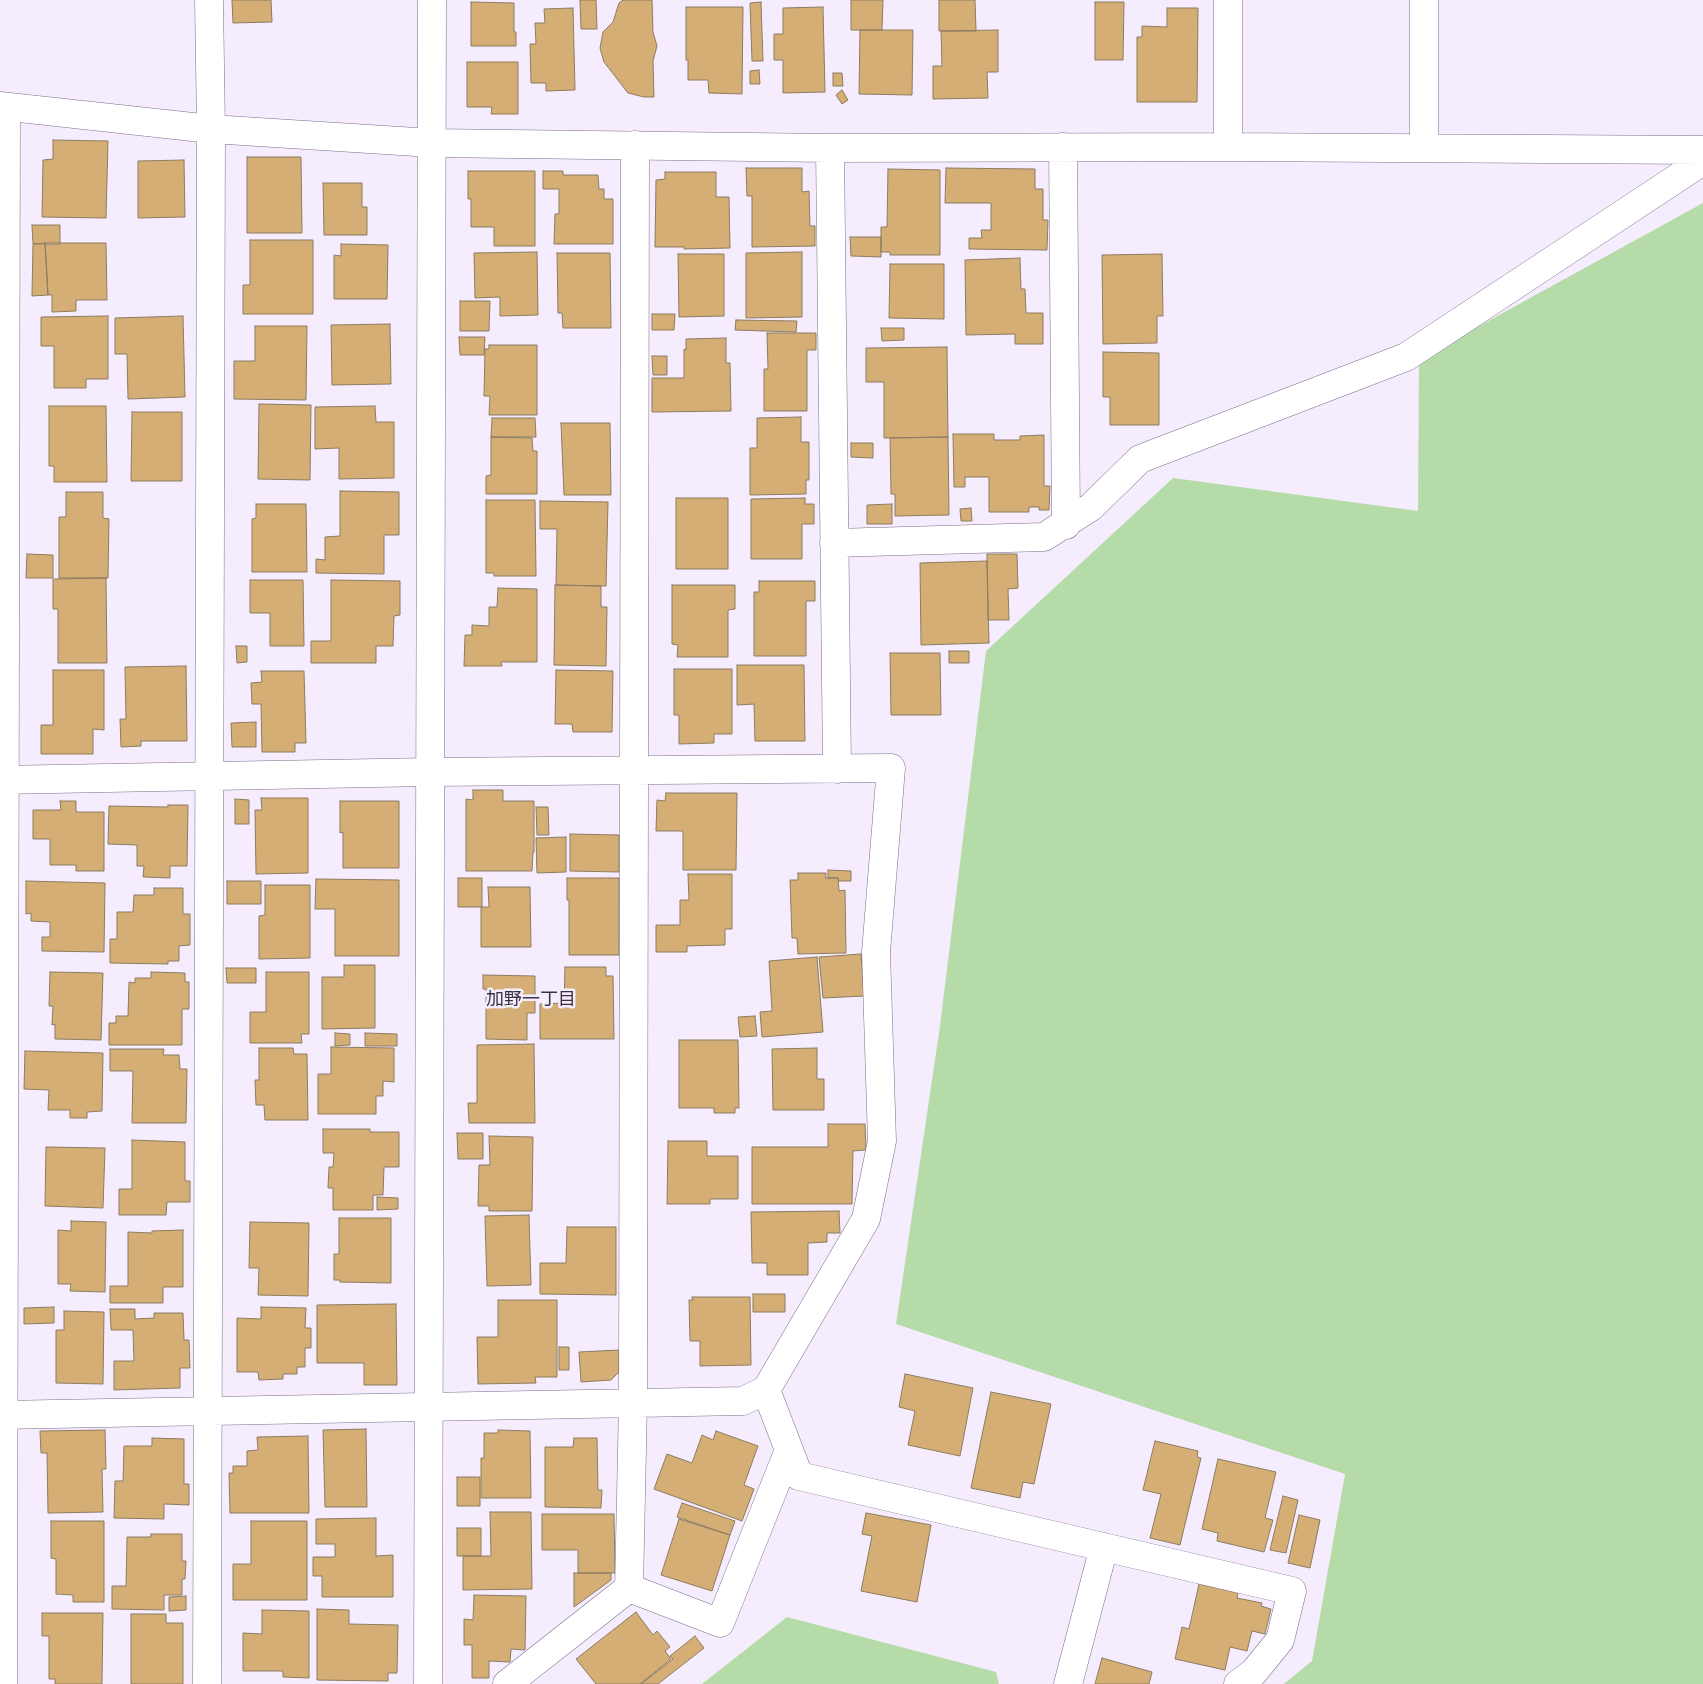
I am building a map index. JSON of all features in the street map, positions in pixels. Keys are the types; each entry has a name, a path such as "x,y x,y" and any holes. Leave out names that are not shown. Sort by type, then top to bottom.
{"street":[{"path":"207,1684 211,129 209,0"},
{"path":"428,1684 432,0"},
{"path":"1228,0 1228,147"},
{"path":"1424,0 1424,148"},
{"path":"2,1684 3,107 211,129 432,143 830,148 1228,147 1703,150"},
{"path":"629,1588 632,1403 635,145"},
{"path":"1063,147 1066,525"},
{"path":"830,148 836,769"},
{"path":"834,543 1044,537 1066,525 1091,507 1140,459 1406,357 1703,161"},
{"path":"1,1415 743,1401 766,1390 866,1219 882,1141 876,952 891,768 634,772 430,772 2,780"},
{"path":"766,1390 799,1476 1292,1591 1280,1640 1254,1672 1238,1684"},
{"path":"629,1588 720,1623 789,1450"},
{"path":"1068,1684 1104,1547"},
{"path":"507,1684 629,1588"}],"green space":[{"path":"1703,203 1703,1684 1284,1684 1312,1661 1345,1474 896,1324 940,1026 986,651 1173,478 1418,511 1419,359"},
{"path":"787,1617 996,1672 999,1684 702,1684"}],"building":[{"path":"232,0 271,0 272,22 233,23"},
{"path":"580,0 596,0 597,29 581,29"},
{"path":"623,0 652,0 653,32 657,46 653,61 654,97 644,97 628,93 604,62 600,48 603,32 613,22 619,3"},
{"path":"851,0 883,0 882,30 851,30"},
{"path":"939,0 975,0 976,31 939,31"},
{"path":"471,2 514,3 516,46 471,46"},
{"path":"761,2 763,61 752,61 750,3"},
{"path":"1095,2 1124,2 1123,60 1095,60"},
{"path":"686,7 743,7 742,94 709,93 708,80 688,80"},
{"path":"823,7 825,92 783,93 783,60 774,60 774,34 783,34 783,8"},
{"path":"573,8 575,90 546,91 546,83 531,83 530,44 536,44 535,23 545,23 544,9"},
{"path":"1167,8 1198,8 1197,102 1137,102 1137,37 1142,37 1142,26 1167,27"},
{"path":"860,30 913,30 912,95 859,94"},
{"path":"998,30 998,72 987,72 988,98 933,99 933,66 942,66 941,31"},
{"path":"467,62 518,62 518,114 491,114 492,107 467,107"},
{"path":"759,70 760,84 750,84 750,71"},
{"path":"833,73 842,73 843,86 833,86"},
{"path":"842,90 848,100 842,104 836,95"},
{"path":"53,140 108,141 106,218 42,217 43,160 53,159"},
{"path":"247,157 301,157 302,233 247,233"},
{"path":"184,160 185,217 138,218 138,161"},
{"path":"746,168 802,168 802,192 809,191 810,226 815,226 815,246 752,247 752,196 747,196"},
{"path":"946,168 1035,169 1035,189 1043,189 1043,220 1048,220 1047,250 969,249 969,238 982,238 981,230 991,230 991,203 945,203"},
{"path":"888,169 940,170 940,255 890,255 890,252 881,252 881,227 887,227"},
{"path":"468,171 535,171 535,246 494,246 494,227 471,227"},
{"path":"543,171 563,171 563,175 598,175 599,189 604,189 604,199 613,199 613,244 554,244 555,214 559,214 559,189 543,189"},
{"path":"665,172 716,172 716,197 729,197 730,248 684,249 685,247 655,247 656,180 665,179"},
{"path":"323,183 362,183 362,207 367,207 367,235 324,235"},
{"path":"32,225 60,225 60,244 33,244"},
{"path":"850,237 881,237 881,257 851,256"},
{"path":"250,240 313,240 313,314 243,314 243,285 250,285"},
{"path":"45,243 48,295 32,296 33,244"},
{"path":"45,243 106,243 107,300 76,300 76,311 52,312 52,295 48,295"},
{"path":"341,244 388,245 387,299 334,299 334,255 341,256"},
{"path":"537,252 538,315 500,316 500,297 475,298 474,253"},
{"path":"802,252 802,317 746,318 746,253"},
{"path":"557,253 610,253 611,328 563,328 562,313 558,313"},
{"path":"678,254 724,254 724,316 679,317"},
{"path":"1162,254 1163,316 1157,316 1157,343 1103,344 1102,255"},
{"path":"1020,258 1021,289 1025,289 1026,313 1043,313 1043,344 1015,344 1015,334 966,335 965,260"},
{"path":"890,264 944,264 944,319 889,318"},
{"path":"460,301 490,301 489,331 460,331"},
{"path":"652,314 675,314 674,330 652,330"},
{"path":"108,316 108,379 86,379 86,388 54,388 54,346 41,346 41,317"},
{"path":"183,316 185,397 128,399 127,354 115,354 115,318"},
{"path":"736,320 797,321 796,332 735,330"},
{"path":"390,324 391,384 332,385 331,325"},
{"path":"255,326 307,326 306,400 234,399 234,361 255,361"},
{"path":"881,328 904,328 904,340 882,341"},
{"path":"767,333 816,333 816,350 807,350 807,411 764,411 764,369 768,369"},
{"path":"459,337 485,337 484,355 460,355"},
{"path":"726,338 726,363 730,363 731,411 652,412 652,378 684,378 686,339"},
{"path":"489,345 537,345 537,415 489,415 490,396 484,396 485,349 489,349"},
{"path":"947,347 948,437 884,438 884,382 866,382 866,348"},
{"path":"1103,352 1159,353 1159,425 1110,425 1110,397 1103,397"},
{"path":"652,356 667,356 667,375 653,375"},
{"path":"259,404 311,405 310,480 258,479"},
{"path":"49,406 106,406 107,482 54,482 54,466 49,466"},
{"path":"375,406 376,422 394,422 394,478 339,479 339,448 315,449 315,407"},
{"path":"132,412 182,412 182,481 131,481"},
{"path":"801,417 801,442 809,442 809,480 806,480 806,494 750,495 750,448 757,448 757,418"},
{"path":"492,418 535,418 536,437 491,437"},
{"path":"561,423 610,423 611,495 564,495"},
{"path":"953,434 994,434 994,440 1020,440 1020,436 1044,435 1044,486 1050,486 1049,510 1029,507 1029,512 989,512 989,477 965,477 965,487 954,487"},
{"path":"491,437 532,438 533,451 537,451 537,494 486,494 486,476 491,475"},
{"path":"948,437 949,515 895,516 895,494 891,494 890,438"},
{"path":"851,443 873,443 873,458 851,457"},
{"path":"340,491 399,492 399,535 384,535 384,574 316,573 316,559 325,560 325,537 340,536"},
{"path":"66,492 103,492 103,518 109,519 108,578 59,578 59,517 66,517"},
{"path":"676,498 728,498 728,569 676,569"},
{"path":"805,498 805,504 814,504 814,524 802,524 802,559 751,559 751,499"},
{"path":"486,500 535,500 536,576 494,576 494,573 486,573"},
{"path":"540,501 608,502 606,586 556,585 557,529 540,529"},
{"path":"256,504 306,504 307,572 252,572 252,519 256,518"},
{"path":"892,504 892,524 867,524 867,505"},
{"path":"971,508 972,521 961,521 960,509"},
{"path":"27,554 53,555 53,578 26,578"},
{"path":"987,554 1017,554 1018,588 1008,589 1009,620 988,620"},
{"path":"987,561 989,643 921,645 920,563"},
{"path":"106,578 107,663 58,663 58,609 53,609 53,579"},
{"path":"250,580 303,580 304,646 270,646 270,613 250,613"},
{"path":"331,580 400,581 400,615 394,616 393,646 376,646 376,663 311,663 311,641 331,641"},
{"path":"759,581 815,581 815,601 806,601 806,656 754,656 754,592 759,592"},
{"path":"555,585 601,586 601,607 607,607 606,666 554,665"},
{"path":"672,585 735,585 735,609 728,610 728,657 677,657 678,645 672,644"},
{"path":"498,588 537,589 537,662 501,662 502,666 464,666 465,635 472,635 472,625 489,626 489,607 497,607"},
{"path":"236,646 247,646 247,662 237,663"},
{"path":"949,651 969,651 969,663 949,663"},
{"path":"890,653 940,653 941,715 891,715"},
{"path":"737,665 804,665 805,741 755,741 754,704 737,705"},
{"path":"186,666 187,741 141,741 141,746 121,747 120,719 126,719 125,667"},
{"path":"674,669 732,669 732,734 714,734 714,743 679,744 679,715 674,715"},
{"path":"53,670 104,670 104,730 93,729 93,754 41,754 41,725 53,725"},
{"path":"556,670 613,671 612,732 573,732 572,724 555,724"},
{"path":"261,671 304,671 306,743 295,743 295,752 262,752 261,704 252,704 251,683 262,682"},
{"path":"256,722 256,747 232,747 231,723"},
{"path":"473,790 503,790 503,801 534,801 532,871 466,871 466,799 473,800"},
{"path":"666,793 737,793 736,870 683,870 683,831 656,831 657,800 665,801"},
{"path":"261,798 308,798 308,873 256,874 255,810 262,810"},
{"path":"235,799 249,800 249,824 235,824"},
{"path":"60,801 76,801 76,812 104,812 104,871 76,871 76,865 50,865 50,839 33,839 33,810 61,810"},
{"path":"340,801 399,801 399,868 343,868 343,832 340,833"},
{"path":"168,805 188,805 187,866 170,866 170,878 143,877 144,866 137,866 137,845 108,844 109,806 168,807"},
{"path":"536,807 548,807 549,835 537,835"},
{"path":"570,834 619,835 619,872 570,871"},
{"path":"566,837 566,872 537,873 536,838"},
{"path":"828,870 851,871 851,881 839,881 838,878 828,878"},
{"path":"798,873 826,873 826,878 838,878 839,891 845,890 846,953 798,954 797,938 792,938 790,880 798,880"},
{"path":"688,874 732,874 732,929 725,929 725,945 687,946 687,952 656,952 656,925 680,925 680,900 689,900"},
{"path":"458,878 482,878 482,907 458,907"},
{"path":"567,878 619,878 619,955 569,955"},
{"path":"316,879 399,880 399,956 335,956 335,909 315,909"},
{"path":"26,881 105,883 104,952 42,951 42,937 50,937 50,922 31,921 31,913 26,914"},
{"path":"227,881 261,881 261,904 227,904"},
{"path":"265,885 310,885 310,958 259,959 259,916 265,915"},
{"path":"488,887 530,887 531,947 481,947 481,907 489,907"},
{"path":"154,888 183,888 183,914 190,914 190,945 179,946 179,961 168,961 168,964 110,963 110,939 117,939 117,912 133,912 134,895 154,895"},
{"path":"861,954 864,996 823,998 819,957"},
{"path":"817,957 823,1032 762,1037 760,1012 772,1011 769,961"},
{"path":"344,965 375,965 375,1028 322,1029 322,977 344,977"},
{"path":"565,967 606,967 606,976 613,976 614,1039 540,1039 540,1004 564,1003"},
{"path":"226,968 256,968 256,983 227,983"},
{"path":"50,972 103,973 101,1040 55,1039 55,1024 52,1025 53,1006 49,1006"},
{"path":"151,972 185,973 185,982 189,982 189,1009 182,1009 182,1045 109,1045 109,1023 116,1023 116,1016 128,1016 129,982 135,983 135,978 151,978"},
{"path":"266,972 309,972 309,1034 301,1034 302,1043 250,1043 250,1012 266,1012"},
{"path":"483,975 535,976 535,1013 527,1013 527,1040 486,1039 486,989 483,989"},
{"path":"755,1016 757,1036 740,1037 738,1017"},
{"path":"335,1033 350,1034 350,1045 335,1046"},
{"path":"365,1033 397,1034 397,1046 365,1046"},
{"path":"679,1040 738,1040 739,1108 735,1108 735,1113 714,1113 714,1108 679,1108"},
{"path":"534,1044 535,1123 469,1123 468,1103 477,1103 477,1045"},
{"path":"331,1047 394,1048 394,1082 383,1081 383,1096 376,1096 376,1114 318,1114 318,1074 331,1074"},
{"path":"259,1048 293,1048 294,1054 307,1054 308,1120 265,1120 264,1105 256,1105 255,1080 259,1080"},
{"path":"817,1048 817,1079 824,1079 824,1110 773,1110 772,1049"},
{"path":"110,1049 164,1049 163,1055 179,1055 180,1069 187,1069 186,1123 132,1123 133,1071 110,1071"},
{"path":"25,1051 103,1053 102,1111 87,1112 87,1118 70,1118 70,1110 48,1110 49,1090 24,1089"},
{"path":"828,1124 865,1124 866,1150 853,1151 852,1204 752,1204 752,1147 828,1147"},
{"path":"323,1129 370,1129 370,1132 399,1132 399,1167 384,1167 383,1195 373,1195 373,1210 333,1210 333,1188 328,1188 329,1167 333,1167 334,1153 323,1153"},
{"path":"457,1133 483,1133 483,1159 458,1159"},
{"path":"489,1136 533,1137 532,1211 489,1211 489,1206 478,1206 479,1165 490,1165"},
{"path":"132,1140 185,1142 185,1181 190,1181 190,1202 167,1202 166,1215 119,1215 119,1189 132,1189"},
{"path":"668,1141 707,1141 707,1156 738,1156 738,1199 710,1199 710,1204 667,1204"},
{"path":"46,1147 105,1148 103,1208 45,1206"},
{"path":"377,1197 398,1198 398,1209 377,1210"},
{"path":"839,1211 840,1233 827,1233 827,1242 808,1243 808,1275 767,1275 767,1263 752,1263 751,1212"},
{"path":"529,1215 531,1285 487,1286 485,1216"},
{"path":"339,1218 391,1218 391,1283 340,1282 340,1280 334,1280 334,1254 339,1254"},
{"path":"71,1221 106,1222 105,1292 70,1291 71,1284 58,1284 58,1230 71,1231"},
{"path":"250,1222 309,1223 308,1296 258,1295 259,1268 249,1268"},
{"path":"567,1227 616,1227 616,1295 540,1294 540,1263 566,1263"},
{"path":"183,1230 183,1287 163,1287 163,1303 110,1303 110,1286 128,1286 128,1232 152,1233 152,1231"},
{"path":"753,1294 785,1294 785,1312 753,1312"},
{"path":"692,1297 750,1297 751,1365 700,1366 700,1341 690,1341 689,1300 693,1300"},
{"path":"498,1300 557,1300 557,1377 535,1377 536,1383 478,1384 477,1337 498,1337"},
{"path":"396,1304 397,1385 364,1385 364,1363 317,1363 317,1305"},
{"path":"54,1307 54,1323 24,1324 24,1308"},
{"path":"261,1307 306,1308 305,1328 311,1328 311,1348 305,1348 305,1367 297,1367 297,1374 283,1374 283,1379 259,1380 258,1372 237,1372 237,1318 261,1319"},
{"path":"110,1309 135,1309 135,1319 154,1318 154,1313 183,1313 184,1340 189,1340 190,1368 180,1368 180,1388 114,1390 114,1361 134,1361 133,1330 111,1330"},
{"path":"64,1311 104,1312 103,1384 56,1383 56,1330 64,1330"},
{"path":"559,1347 569,1347 569,1370 559,1370"},
{"path":"619,1350 619,1372 611,1380 581,1382 579,1352"},
{"path":"905,1374 973,1388 960,1456 908,1445 915,1411 899,1407"},
{"path":"991,1392 1051,1404 1034,1484 1023,1482 1020,1498 971,1488"},
{"path":"366,1429 367,1507 325,1507 323,1430"},
{"path":"105,1430 106,1469 102,1469 103,1512 48,1513 47,1453 41,1453 40,1431"},
{"path":"498,1430 530,1431 531,1498 481,1498 481,1458 484,1458 484,1433 498,1433"},
{"path":"716,1431 758,1446 744,1485 754,1489 742,1521 654,1489 667,1454 692,1463 702,1435 713,1440"},
{"path":"308,1436 309,1513 230,1513 229,1473 233,1473 233,1466 247,1466 247,1451 258,1450 257,1437"},
{"path":"152,1438 184,1439 184,1484 189,1484 189,1505 164,1504 164,1519 114,1518 115,1481 123,1481 124,1446 152,1446"},
{"path":"574,1438 597,1438 598,1490 602,1490 601,1508 545,1507 545,1447 573,1447"},
{"path":"1155,1441 1198,1451 1197,1457 1201,1458 1180,1545 1150,1538 1161,1494 1143,1490"},
{"path":"1218,1459 1276,1472 1265,1518 1273,1520 1264,1552 1217,1541 1218,1533 1202,1529"},
{"path":"457,1477 480,1477 480,1506 457,1506"},
{"path":"1283,1496 1298,1500 1286,1553 1270,1550"},
{"path":"682,1503 735,1521 730,1535 677,1517"},
{"path":"490,1512 531,1512 532,1589 463,1590 463,1556 491,1556"},
{"path":"866,1513 931,1525 917,1602 861,1591 872,1536 862,1534"},
{"path":"542,1514 614,1514 615,1573 578,1573 578,1550 542,1550"},
{"path":"1299,1515 1320,1520 1310,1568 1288,1563"},
{"path":"376,1518 376,1556 393,1555 393,1597 322,1597 322,1576 313,1576 313,1557 335,1557 335,1544 316,1544 316,1519"},
{"path":"679,1519 730,1535 712,1591 661,1575"},
{"path":"51,1521 104,1521 104,1602 73,1602 73,1595 56,1594 56,1559 51,1558"},
{"path":"251,1521 307,1521 307,1600 233,1600 233,1564 251,1564"},
{"path":"457,1528 481,1528 481,1556 457,1556"},
{"path":"151,1534 182,1534 182,1561 186,1561 185,1579 182,1579 182,1595 164,1595 164,1610 112,1609 112,1586 126,1586 127,1537 151,1537"},
{"path":"574,1573 611,1573 611,1580 574,1607"},
{"path":"1199,1584 1238,1593 1237,1598 1262,1603 1261,1606 1271,1609 1265,1634 1252,1631 1247,1651 1230,1647 1225,1670 1175,1659 1182,1627 1189,1629"},
{"path":"474,1595 526,1596 525,1650 511,1649 510,1662 489,1661 489,1678 472,1678 472,1645 464,1645 464,1619 473,1620"},
{"path":"186,1596 186,1610 169,1611 169,1597"},
{"path":"317,1609 349,1610 349,1624 398,1625 397,1673 388,1673 388,1681 317,1680"},
{"path":"262,1610 309,1611 309,1678 283,1677 283,1671 243,1671 243,1633 262,1634"},
{"path":"636,1612 653,1635 657,1631 670,1647 665,1651 671,1659 640,1684 596,1684 576,1659"},
{"path":"42,1613 103,1613 102,1684 55,1684 55,1679 49,1679 49,1636 42,1636"},
{"path":"131,1614 166,1614 166,1623 183,1623 183,1684 131,1684"},
{"path":"695,1636 704,1648 658,1684 641,1684 673,1659 670,1656"},
{"path":"1102,1658 1152,1672 1149,1684 1095,1684"}],"district":[{"name":"加野一丁目","path":"531,1000"}]}
